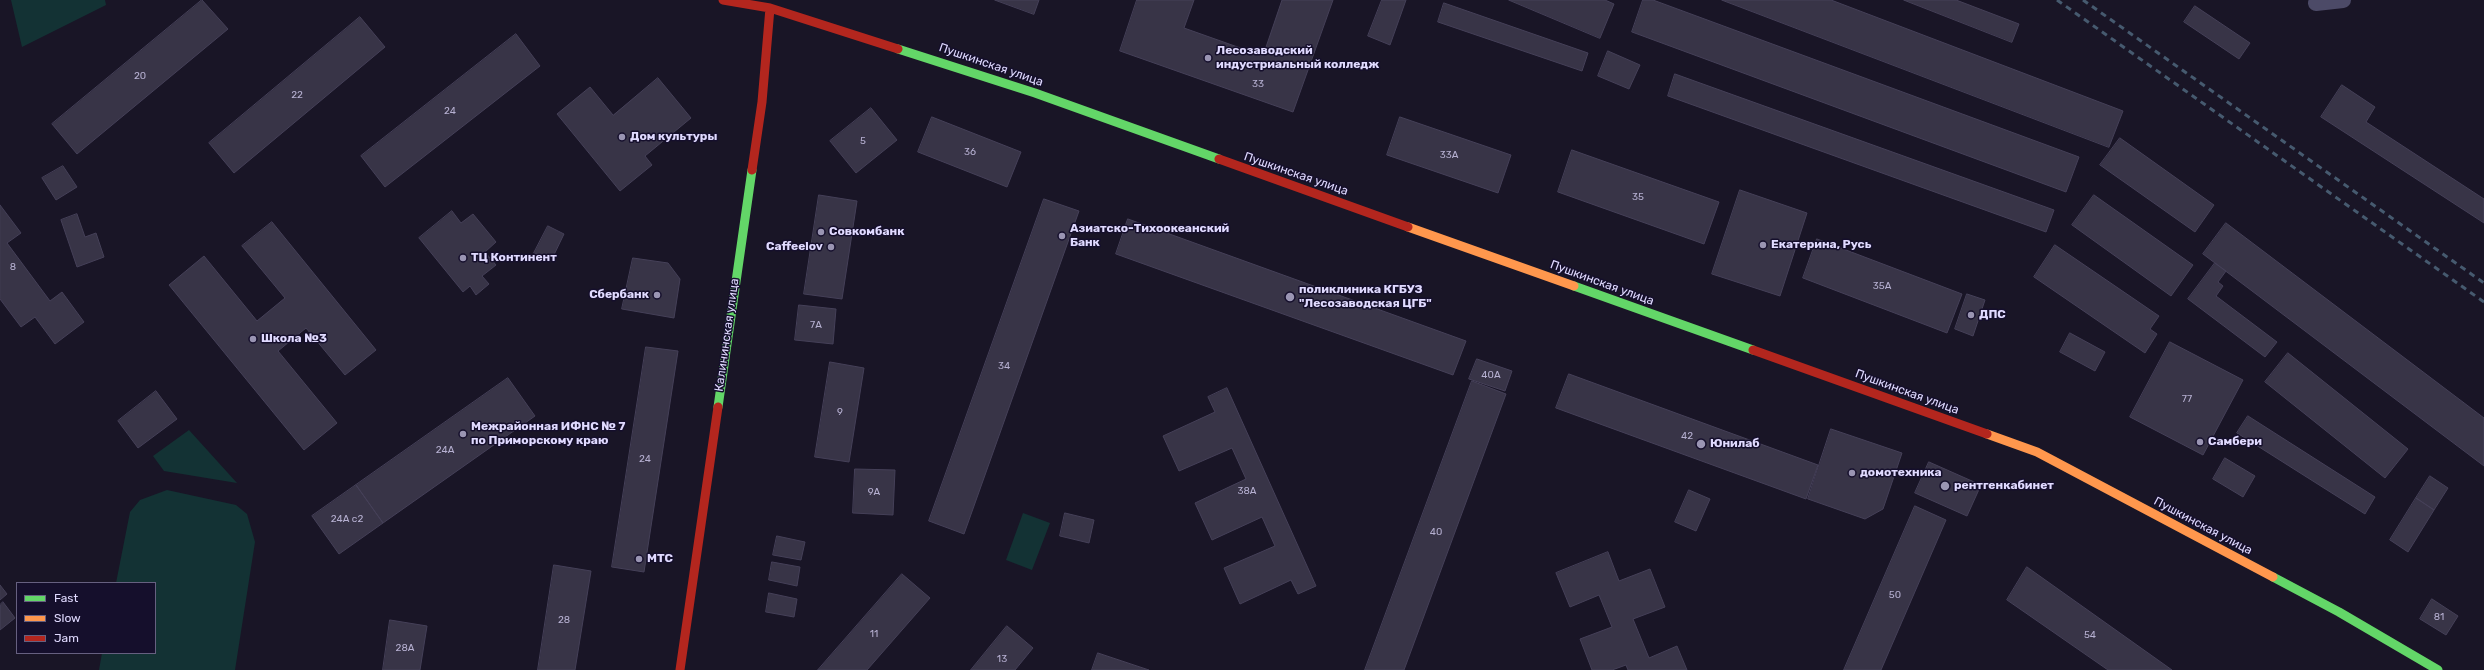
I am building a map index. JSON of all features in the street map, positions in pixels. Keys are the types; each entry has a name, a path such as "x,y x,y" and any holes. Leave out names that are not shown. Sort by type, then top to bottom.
{"main road":[{"name":"Пушкинская улица","path":"724,0 770,4 1035,92 2038,452 2339,612 2438,670"},
{"name":"Калининская улица","path":"680,670 762,102 770,4"}],"street":[{"path":"2316,3 2343,0"}],"green space":[{"path":"11,0 105,0 106,5 22,47"},
{"path":"189,430 237,483 164,471 153,456"},
{"path":"167,490 236,505 247,514 255,542 235,670 99,670 102,654 156,654 156,582 116,582 130,512 140,500"},
{"path":"1023,513 1050,523 1032,570 1006,560"}],"building":[{"path":"202,0 228,29 77,154 52,124"},
{"path":"995,0 1039,0 1034,14"},
{"path":"1137,0 1194,0 1184,28 1263,56 1282,0 1333,0 1293,112 1120,51"},
{"path":"1382,0 1406,0 1390,45 1368,36"},
{"path":"1509,0 1605,0 1614,4 1600,38"},
{"path":"1643,0 1653,0 2079,157 2066,192 1632,32"},
{"path":"1722,0 1831,0 2123,111 2109,147"},
{"path":"1904,0 1956,0 2019,24 2012,42"},
{"path":"1444,3 1588,53 1582,71 1438,22"},
{"path":"2195,6 2250,43 2239,59 2184,22"},
{"path":"360,17 385,47 234,173 209,143"},
{"path":"516,34 540,66 385,187 361,156"},
{"path":"1608,51 1640,65 1629,89 1598,76"},
{"path":"1675,74 2054,210 2046,232 1668,96"},
{"name":"Дом культуры","path":"658,78 691,118 645,156 652,165 620,191 557,114 590,87 613,115"},
{"path":"2342,85 2375,107 2366,122 2484,199 2484,223 2321,117"},
{"path":"871,108 897,140 856,173 830,141"},
{"path":"932,117 1021,152 1007,187 918,152"},
{"path":"1400,117 1511,155 1498,193 1387,155"},
{"path":"2120,138 2214,205 2195,232 2100,165"},
{"path":"1572,150 1719,202 1704,244 1558,192"},
{"path":"63,166 77,187 56,200 42,178"},
{"path":"1740,190 1807,213 1780,296 1712,274"},
{"name":"Caffeelov","path":"819,195 857,201 842,299 804,294"},
{"path":"2094,195 2193,265 2171,296 2072,225"},
{"path":"1044,199 1079,211 964,534 929,521"},
{"path":"0,205 21,233 7,243 50,301 62,292 84,322 55,344 35,317 21,327 0,299"},
{"name":"ТЦ Континент","path":"452,211 461,223 473,214 496,242 485,252 496,265 482,276 489,284 476,295 470,286 463,292 419,238"},
{"path":"77,214 85,237 96,233 104,257 77,267 61,220"},
{"path":"1128,219 1466,341 1453,375 1116,254"},
{"name":"Школа №3","path":"272,222 376,350 345,375 306,328 278,351 337,423 304,450 169,285 204,256 257,321 285,298 242,246"},
{"path":"2226,223 2484,418 2484,466 2203,254"},
{"path":"548,226 564,234 551,261 534,253"},
{"path":"1817,239 1962,294 1947,333 1803,278"},
{"path":"2055,245 2159,316 2150,329 2157,334 2145,353 2034,277"},
{"path":"633,258 668,263 680,279 674,318 622,309"},
{"path":"2215,263 2226,271 2218,282 2223,286 2216,296 2277,342 2265,357 2188,299"},
{"path":"1967,294 1985,300 1973,336 1955,329"},
{"path":"799,305 836,309 833,344 795,340"},
{"path":"2070,333 2105,352 2095,371 2060,352"},
{"path":"2170,342 2243,380 2203,455 2130,417"},
{"path":"646,347 678,351 644,572 612,567"},
{"path":"2288,353 2408,449 2385,478 2265,382"},
{"path":"1477,359 1512,371 1505,391 1469,379"},
{"path":"830,362 864,368 849,462 815,457"},
{"path":"1569,374 1818,465 1806,499 1556,408"},
{"path":"508,378 535,416 383,523 356,485"},
{"path":"1472,381 1506,394 1404,670 1365,670"},
{"path":"1227,388 1316,586 1298,594 1291,580 1240,604 1224,568 1275,546 1262,517 1212,540 1195,503 1246,479 1232,448 1179,471 1163,436 1215,412 1208,397"},
{"path":"156,391 177,419 138,448 118,421"},
{"path":"2248,416 2375,497 2365,514 2237,433"},
{"path":"1831,429 1902,453 1883,509 1865,519 1808,499"},
{"path":"2225,458 2255,476 2243,497 2213,479"},
{"path":"1929,462 1981,485 1967,516 1915,493"},
{"path":"855,469 895,470 893,515 853,513"},
{"path":"2430,476 2448,488 2434,510 2416,498"},
{"path":"356,485 383,523 339,554 312,516"},
{"path":"1689,490 1710,499 1696,531 1675,522"},
{"path":"2416,498 2434,510 2408,552 2390,540"},
{"path":"1915,506 1946,520 1881,670 1844,670"},
{"path":"1065,513 1094,520 1089,543 1060,536"},
{"path":"777,536 805,542 801,560 773,555"},
{"path":"1608,552 1619,581 1650,569 1665,607 1633,619 1649,658 1677,646 1687,670 1628,670 1626,665 1612,670 1592,670 1580,639 1612,627 1599,595 1570,607 1556,573"},
{"path":"772,562 800,567 797,586 769,580"},
{"path":"554,565 591,571 575,670 538,670"},
{"path":"2027,567 2172,670 2108,670 2007,600"},
{"path":"902,574 930,598 867,670 818,670"},
{"path":"0,585 7,594 0,600"},
{"path":"769,593 797,599 794,617 766,612"},
{"path":"2432,599 2458,616 2446,635 2420,619"},
{"path":"3,602 15,618 0,630 0,605"},
{"path":"390,620 427,626 420,670 383,670"},
{"path":"1007,626 1033,648 1015,670 971,670"},
{"path":"1098,653 1149,670 1092,670"}],"railway":[{"path":"2057,0 2484,302"},
{"path":"2083,0 2484,283"}],"traffic: fast":[{"path":"898,49 1035,93 1219,159"},
{"path":"718,407 752,170"},
{"path":"1574,286 1753,350"},
{"path":"2273,577 2339,612 2438,670"}],"traffic: slow":[{"path":"1408,227 1574,286"},
{"path":"1987,434 2037,452 2273,577"}],"traffic: jam":[{"path":"723,0 770,8 898,49"},
{"path":"752,170 762,102 770,8"},
{"path":"1219,159 1408,227"},
{"path":"1753,350 1987,434"},
{"path":"680,670 718,407"}],"place":[{"name":"Лесозаводский индустриальный колледж","path":"1208,58"},
{"name":"Дом культуры","path":"622,137"},
{"name":"Совкомбанк","path":"821,232"},
{"name":"Азиатско-Тихоокеанский Банк","path":"1062,236"},
{"name":"Екатерина, Русь","path":"1763,245"},
{"name":"Caffeelov","path":"831,247"},
{"name":"ТЦ Континент","path":"463,258"},
{"name":"Сбербанк","path":"657,295"},
{"name":"поликлиника КГБУЗ \"Лесозаводская ЦГБ\"","path":"1290,297"},
{"name":"ДПС","path":"1971,315"},
{"name":"Школа №3","path":"253,339"},
{"name":"Межрайонная ИФНС № 7 по Приморскому краю","path":"463,434"},
{"name":"Самбери","path":"2200,442"},
{"name":"Юнилаб","path":"1701,444"},
{"name":"домотехника","path":"1852,473"},
{"name":"рентгенкабинет","path":"1945,486"},
{"name":"МТС","path":"639,559"}]}
